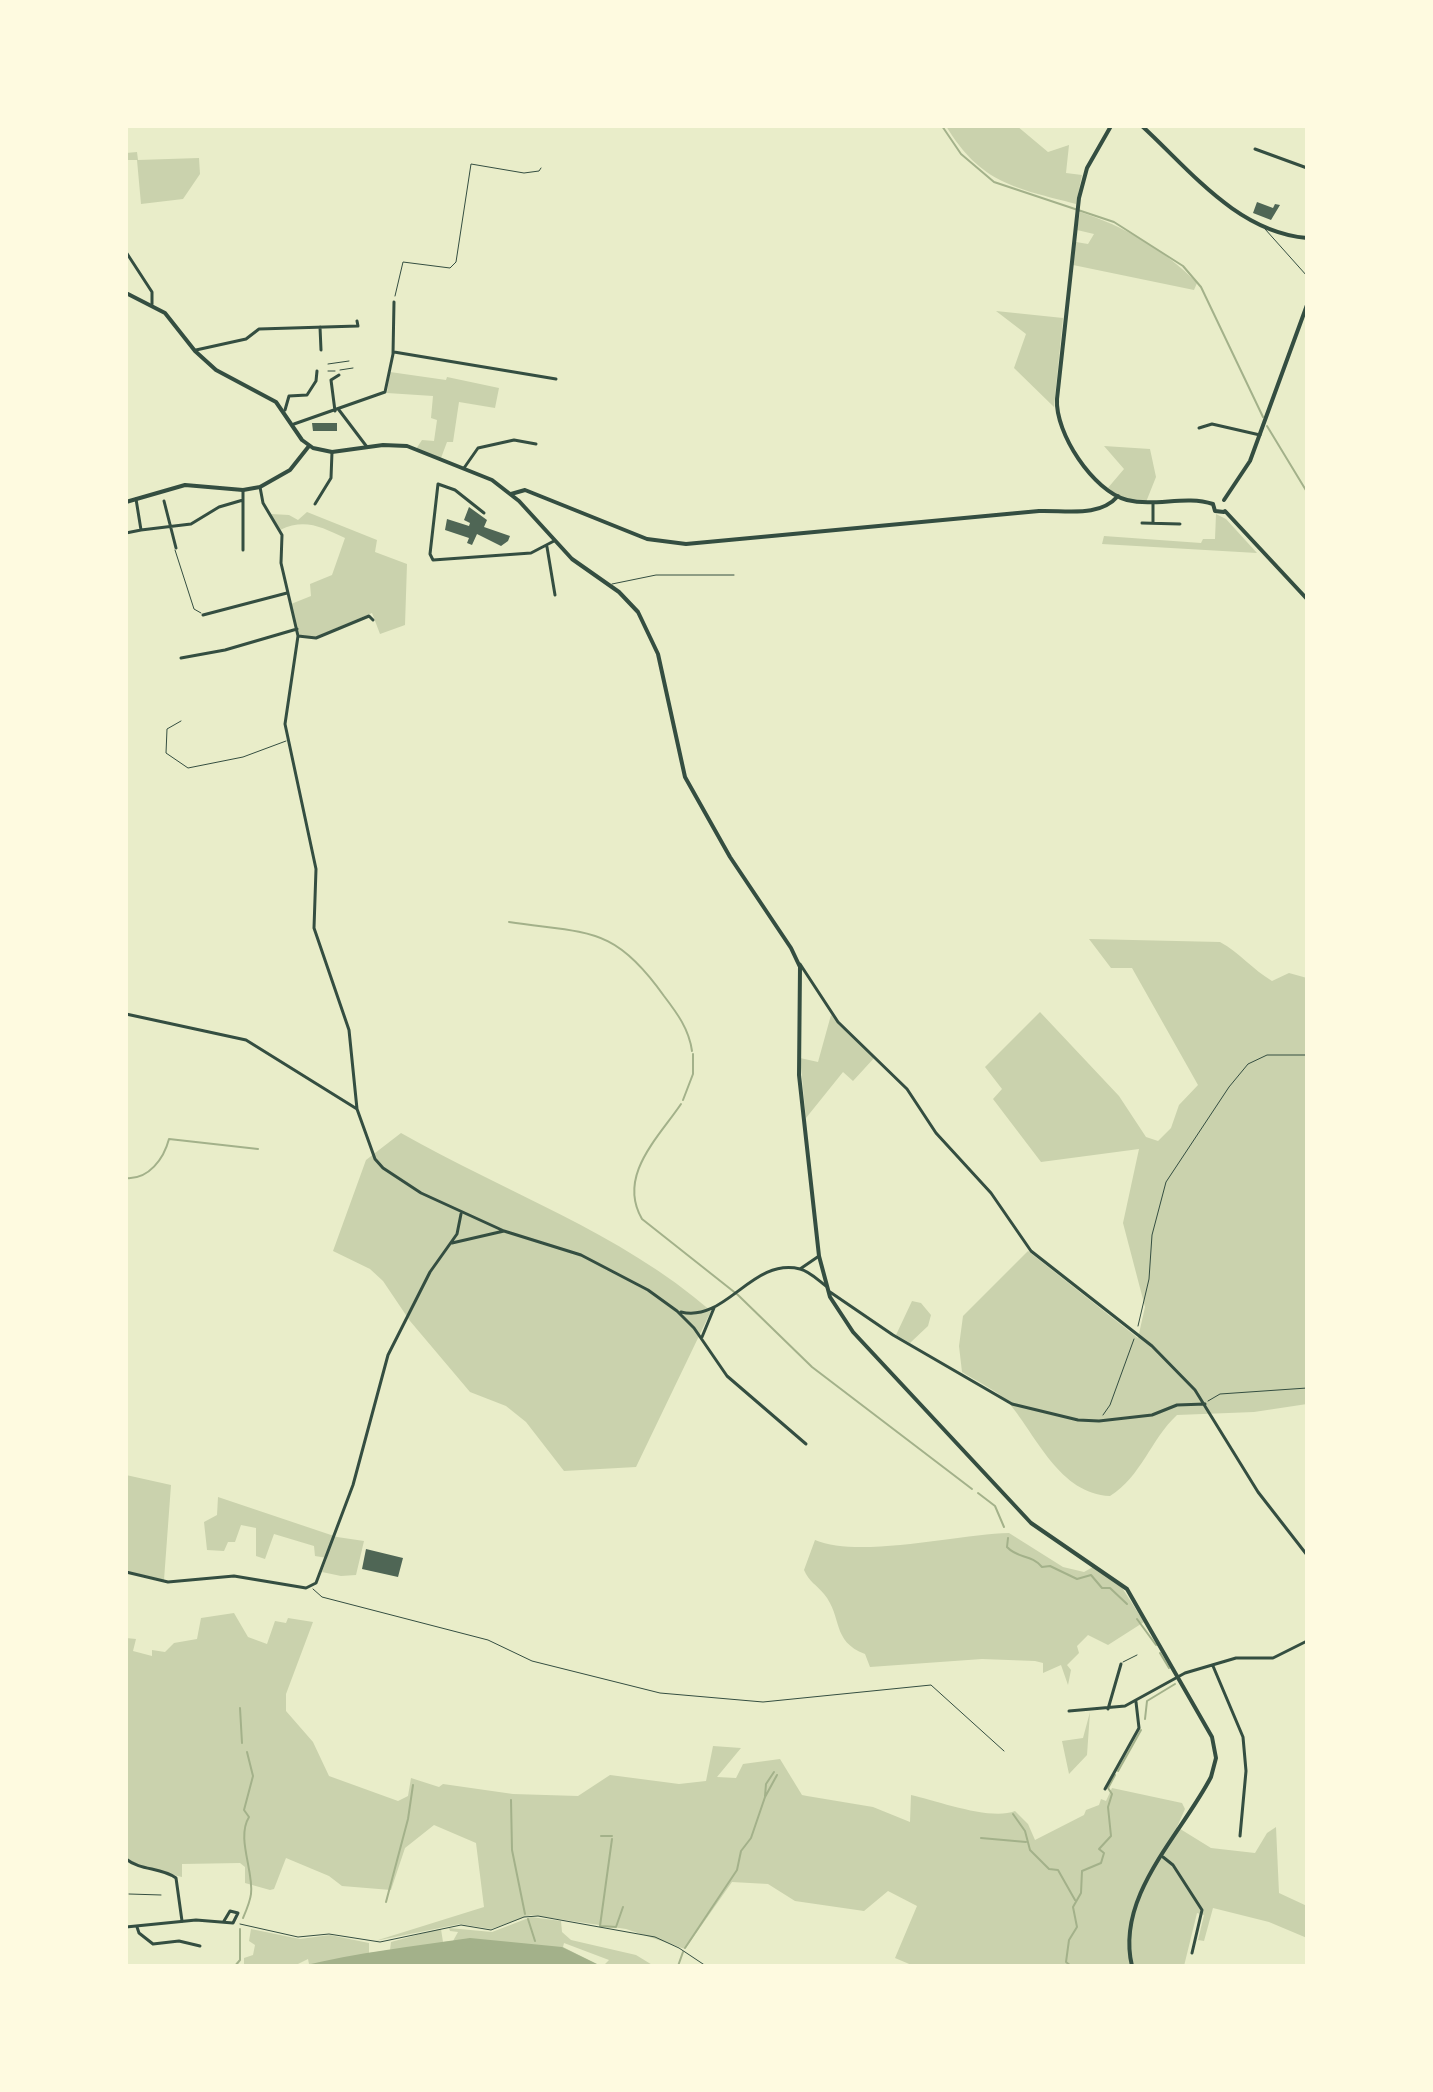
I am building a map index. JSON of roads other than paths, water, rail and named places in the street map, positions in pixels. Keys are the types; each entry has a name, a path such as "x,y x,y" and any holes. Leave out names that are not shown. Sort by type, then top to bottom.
{"main road":[{"path":"1111,126 1087,168 1078,205 1058,417 1070,447 1101,483 1118,496 1153,502 1197,500 1213,504 1217,512 1225,511"},
{"path":"1142,126 1230,207 1263,227 1307,238"},
{"path":"126,293 152,304 170,319 195,351 222,374 268,396 285,410 309,446 332,452 367,447 411,447 464,468 511,494 554,541 634,607 650,633 685,777 730,857 798,961 801,982 799,1075 819,1256 826,1288 853,1332 1031,1523 1127,1589 1180,1676 1212,1737 1216,1758 1209,1781 1138,1897 1130,1921 1128,1945 1132,1966"},
{"path":"1224,500 1244,473 1307,305"},
{"path":"126,502 194,484 243,490 260,487 293,468 309,446"},
{"path":"511,494 525,490 647,539 676,544 944,520 1100,510 1118,496"},
{"path":"519,501 535,494"},
{"path":"1213,504 1217,499 1224,500 1228,505 1225,511"},
{"path":"1225,511 1257,549 1307,599"}],"street":[{"path":"1255,149 1307,168"},
{"path":"126,252 152,292 152,304"},
{"path":"294,424 385,392 393,352 394,302"},
{"path":"195,351 246,339 256,331 358,326 357,321"},
{"path":"320,327 321,350"},
{"path":"393,352 556,379"},
{"path":"285,410 289,396 307,395 316,381 317,371"},
{"path":"339,375 331,380 337,411 367,447"},
{"path":"1199,428 1212,424 1260,435"},
{"path":"464,468 478,448 514,440 536,444"},
{"path":"315,504 331,478 332,452"},
{"path":"484,513 455,490 438,484 430,554 433,560 531,553 554,541"},
{"path":"260,487 263,503 282,535 281,563 298,636 297,659 286,705 286,741 316,869 314,928 349,1030 357,1109 380,1165 416,1191 461,1214 581,1255 677,1311 702,1337 727,1376 806,1444"},
{"path":"243,490 243,550"},
{"path":"136,499 141,530"},
{"path":"126,533 191,524 219,507 243,500"},
{"path":"164,501 176,548"},
{"path":"1153,502 1153,523"},
{"path":"1142,523 1180,524"},
{"path":"547,547 555,595"},
{"path":"203,615 287,593"},
{"path":"298,636 316,638 369,616 373,620"},
{"path":"181,658 225,650 297,629"},
{"path":"798,961 838,1022 907,1089 936,1133 991,1193 1031,1251 1180,1373 1215,1417 1253,1485 1307,1555"},
{"path":"801,982 811,980"},
{"path":"126,1014 246,1040 357,1109"},
{"path":"126,1572 168,1582 234,1576 311,1587 321,1574 353,1485 388,1355 430,1272 460,1228 461,1214"},
{"path":"452,1243 504,1231"},
{"path":"677,1311 693,1314 714,1308 734,1292 768,1273 800,1269 819,1256"},
{"path":"800,1269 893,1335 1006,1402 1078,1420 1099,1421 1152,1415 1177,1405 1205,1404"},
{"path":"702,1337 714,1308"},
{"path":"1069,1711 1108,1709 1136,1702 1180,1676 1241,1657 1273,1658 1307,1641"},
{"path":"1108,1709 1121,1664"},
{"path":"1213,1665 1243,1737 1246,1771 1240,1836"},
{"path":"1105,1789 1139,1728 1136,1702"},
{"path":"1163,1857 1171,1863 1202,1910 1192,1953"},
{"path":"126,1859 140,1867 174,1877 182,1921"},
{"path":"126,1927 182,1921 224,1921"},
{"path":"137,1927 139,1933 153,1944 179,1941 200,1946"}],"lane":[{"path":"1263,227 1307,276"},
{"path":"176,548 177,566 194,609 203,615"},
{"path":"610,585 628,578 656,575 734,575"},
{"path":"181,721 167,729 164,741 168,758 188,768 243,757 286,741"},
{"path":"1121,1664 1137,1655"},
{"path":"129,1894 161,1895"}],"waterway":[{"path":"942,126 961,154 994,182 1114,222 1183,266 1201,287 1263,417"},
{"path":"1267,426 1307,492"},
{"path":"509,922 598,937 630,956 678,1015 692,1051"},
{"path":"683,1100 693,1074 693,1054"},
{"path":"681,1104 652,1144 637,1173 634,1188 642,1219 738,1295 812,1367 972,1489"},
{"path":"126,1178 148,1172 163,1153 169,1139 258,1149"},
{"path":"978,1493 995,1506 1004,1527"},
{"path":"1008,1538 1007,1547 1016,1553 1042,1567 1050,1566 1077,1579 1091,1575 1102,1588 1110,1588 1127,1604"},
{"path":"1137,1619 1156,1645"},
{"path":"1160,1653 1169,1668"},
{"path":"1145,1719 1147,1701 1175,1684"},
{"path":"240,1708 242,1743"},
{"path":"1118,1771 1141,1730"},
{"path":"243,1918 251,1894 244,1835 249,1817 244,1810 253,1776 247,1752"},
{"path":"765,1796 766,1784 774,1772"},
{"path":"685,1948 737,1870 741,1851 751,1838 765,1797 777,1775"},
{"path":"1071,1966 1066,1962 1069,1940 1077,1927 1073,1907 1081,1893 1082,1871 1101,1863 1104,1853 1099,1849 1111,1836 1108,1807 1112,1794 1108,1788 1115,1775"},
{"path":"386,1902 408,1819 413,1785"},
{"path":"511,1800 512,1850 525,1914"},
{"path":"1013,1814 1025,1831 1030,1850 1049,1869 1058,1870 1075,1900"},
{"path":"601,1836 612,1836"},
{"path":"981,1838 1026,1842"},
{"path":"600,1926 612,1839"},
{"path":"600,1926 616,1927 623,1907"},
{"path":"528,1919 535,1941"},
{"path":"235,1966 240,1960 240,1929"},
{"path":"678,1966 683,1952"}]}
